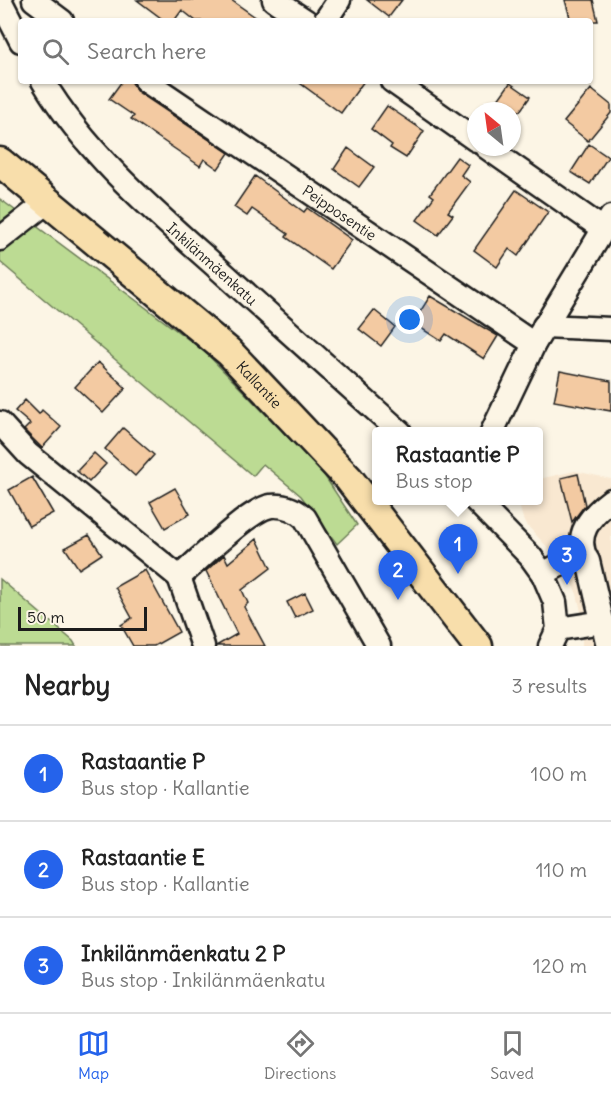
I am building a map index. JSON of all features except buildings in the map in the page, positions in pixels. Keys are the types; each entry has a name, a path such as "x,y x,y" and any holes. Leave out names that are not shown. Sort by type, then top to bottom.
{"main road":[{"name":"Kallantie","path":"0,162 229,352 349,479 478,646"}],"street":[{"path":"0,0 18,35"},
{"path":"34,0 58,18"},
{"path":"274,0 301,18"},
{"path":"327,18 339,0"},
{"name":"Inkilänmäenkatu","path":"45,84 86,142 133,189 188,242 394,427"},
{"name":"Peipposentie","path":"152,84 539,335"},
{"path":"396,84 467,134"},
{"path":"494,427 539,335 607,223 500,156"},
{"path":"0,239 47,202"},
{"path":"539,335 611,329"},
{"path":"0,423 28,454 179,577 203,646"},
{"path":"479,505 530,556 543,574 555,602 554,637 607,628 588,561 583,552 582,535 594,513 611,500"},
{"path":"179,577 251,515 271,506 296,510 305,518 380,646"},
{"path":"543,574 583,552"}],"shaded area":[{"path":"575,471 611,479 611,646 582,646 582,616 577,594 563,564 524,522 519,505 543,505 543,478"}],"green space":[{"path":"0,199 204,351 322,472 357,525 337,544 301,496 263,464 253,476 0,262"},
{"path":"0,579 73,641 76,646 0,646"}],"place":[{"name":"Rastaantie P","path":"458,574"},
{"name":"Inkilänmäenkatu 2 P","path":"567,585"},
{"name":"Rastaantie E","path":"398,600"}]}
